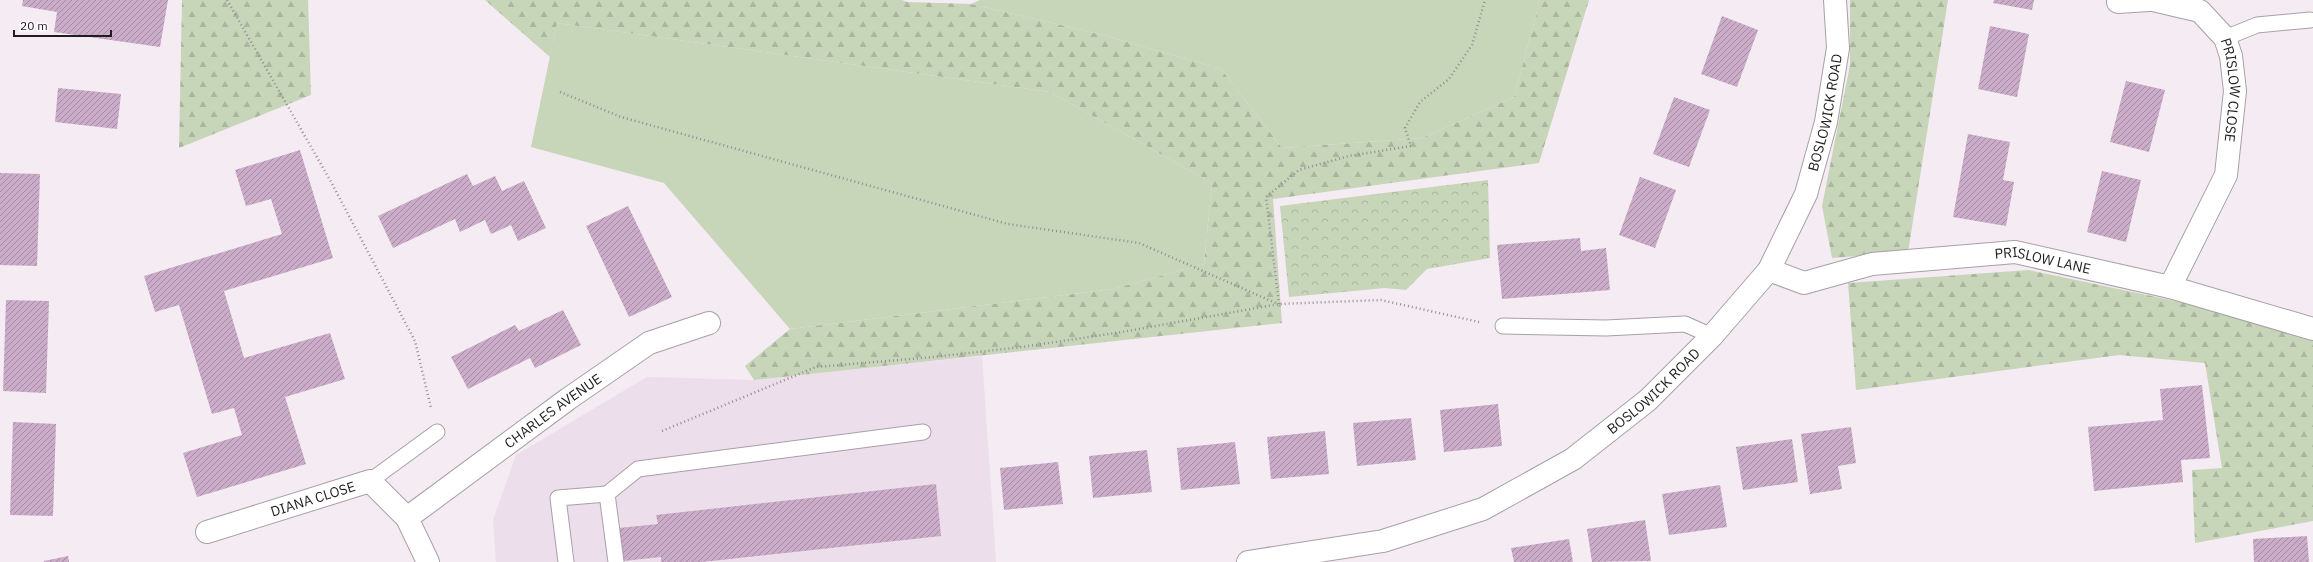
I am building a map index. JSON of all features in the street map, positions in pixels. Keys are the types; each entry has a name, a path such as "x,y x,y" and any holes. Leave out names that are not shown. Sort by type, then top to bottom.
{"street":[{"name":"BOSLOWICK ROAD","path":"1248,562 1383,541 1483,509 1573,459 1648,400 1712,336 1769,270 1806,194 1826,122 1838,48 1835,0"},
{"path":"2118,2 2149,0"},
{"name":"PRISLOW CLOSE","path":"2153,0 2200,11 2225,38 2231,56 2235,91 2226,175 2170,287"},
{"name":"PRISLOW LANE","path":"1769,270 1804,282 1872,264 2015,252 2170,287 2313,330"},
{"name":"CHARLES AVENUE","path":"407,518 568,399 649,343 708,323"},
{"name":"DIANA CLOSE","path":"207,532 370,481 407,518 428,562"}],"lane":[{"path":"2225,38 2258,25 2310,20"},
{"path":"1502,326 1606,328 1685,324 1712,336"},
{"path":"370,481 437,432"},
{"path":"566,562 558,498 607,494 638,469 923,432"},
{"path":"607,494 616,562"}],"path":[{"path":"227,0 330,180 415,341 437,432"},
{"path":"1279,304 1266,196 1299,170 1349,156 1411,146 1405,128 1420,102 1449,79 1472,45 1485,0"},
{"path":"560,92 621,117 1008,224 1138,243 1279,304"},
{"path":"662,431 816,367 934,357 1022,347 1122,332 1279,304 1381,300 1502,326"}],"shaded area":[{"path":"982,356 996,562 496,562 493,520 516,455 647,377 754,380"}],"green space":[{"path":"182,0 308,0 311,95 179,148"},
{"path":"485,0 902,0 907,2 971,4 1103,35 1221,69 1282,148 1422,138 1514,97 1540,0 1589,0 1539,163 1273,199 1282,323 754,380 745,366 790,329 1113,289 1204,264 1212,183 1050,92 557,23 550,57"},
{"path":"980,0 1540,0 1514,97 1422,138 1282,148 1221,69 1103,35 971,4"},
{"path":"1850,0 1948,0 1908,252 1832,258 1822,206 1850,65"},
{"path":"557,23 1050,92 1212,183 1204,264 1113,289 790,329 664,183 531,147"},
{"path":"1488,180 1490,258 1427,269 1406,290 1385,288 1289,297 1280,206"},
{"path":"2029,270 2199,306 2313,341 2313,521 2195,543 2192,470 2222,468 2205,363 2119,355 1856,390 1848,283"}],"building":[{"path":"23,0 168,0 160,47 54,32 57,12 22,6"},
{"path":"1994,0 2034,0 2032,10 1993,3"},
{"path":"1722,16 1758,30 1737,87 1701,74"},
{"path":"1990,26 2029,34 2017,97 1978,89"},
{"path":"2126,81 2165,90 2149,152 2110,142"},
{"path":"58,88 121,94 117,129 55,122"},
{"path":"1674,97 1710,110 1689,167 1653,154"},
{"path":"1968,134 2010,142 2003,180 2014,182 2006,226 1953,217"},
{"path":"300,150 333,258 224,291 244,358 330,333 345,379 285,397 306,464 197,497 183,453 242,435 234,408 212,414 179,305 155,312 144,276 282,234 271,199 246,206 235,170"},
{"path":"2102,171 2141,180 2126,242 2087,232"},
{"path":"0,173 40,174 37,266 0,265"},
{"path":"467,174 473,186 495,176 502,191 524,181 546,228 518,241 511,225 491,234 485,220 460,232 455,219 393,248 378,216"},
{"path":"1640,177 1676,190 1655,248 1619,235"},
{"path":"628,206 672,297 629,317 586,226"},
{"path":"1580,238 1581,251 1606,248 1610,290 1502,299 1497,245"},
{"path":"6,300 49,301 46,393 3,391"},
{"path":"563,310 581,345 535,368 530,358 468,389 451,357 515,325 519,331"},
{"path":"2202,385 2210,458 2181,460 2183,482 2094,491 2088,427 2163,420 2160,389"},
{"path":"1498,404 1502,446 1444,452 1440,410"},
{"path":"1411,418 1416,460 1357,466 1353,423"},
{"path":"13,422 56,424 53,516 10,515"},
{"path":"1851,427 1856,463 1838,466 1842,489 1810,494 1801,434"},
{"path":"1325,431 1329,474 1271,479 1267,437"},
{"path":"1792,439 1798,482 1743,490 1736,447"},
{"path":"1235,442 1240,484 1181,490 1177,448"},
{"path":"1147,450 1152,492 1093,498 1089,456"},
{"path":"1058,462 1063,504 1004,510 1000,468"},
{"path":"936,484 941,536 702,562 661,562 661,557 623,561 619,528 658,524 656,515"},
{"path":"1720,485 1727,527 1669,535 1662,494"},
{"path":"1645,520 1651,561 1592,562 1587,529"},
{"path":"2307,536 2309,562 2254,562 2253,539"},
{"path":"1569,539 1573,562 1514,562 1511,548"},
{"path":"68,556 69,562 44,562 44,561"}]}
